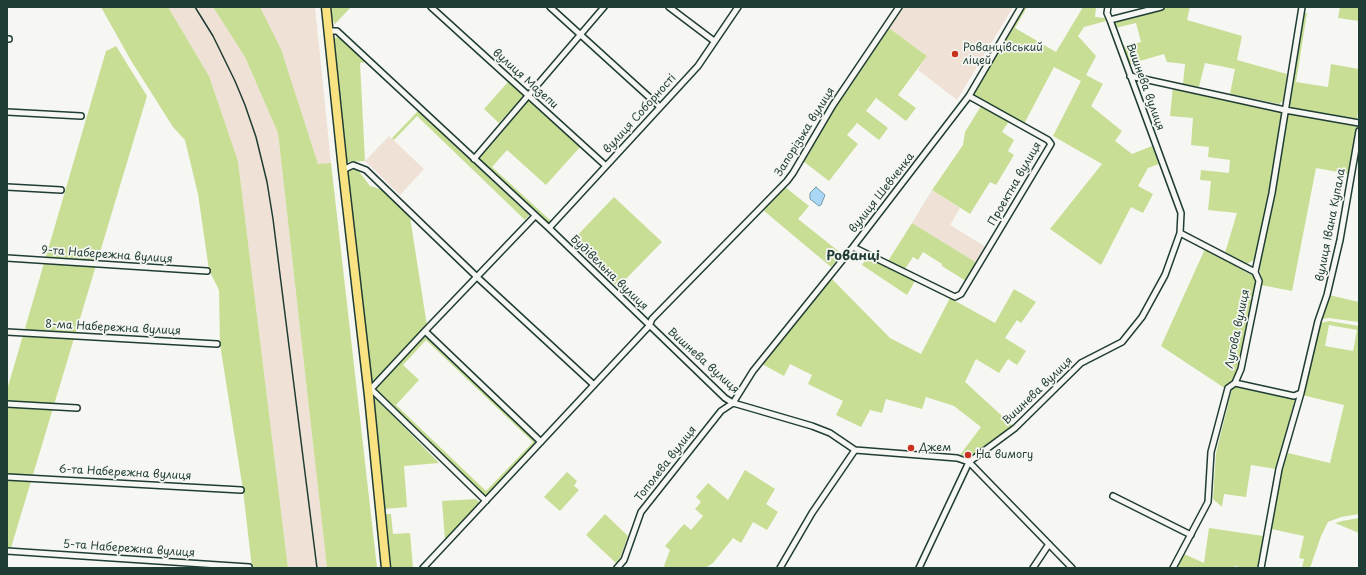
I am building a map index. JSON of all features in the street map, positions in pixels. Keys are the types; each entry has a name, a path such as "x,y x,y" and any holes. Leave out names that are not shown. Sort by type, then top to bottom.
{"main road":[{"path":"326,7 342,170 370,393 386,568"}],"street":[{"name":"вулиця Мазепи","path":"431,7 606,166"},
{"path":"550,7 579,35 660,107"},
{"path":"474,159 604,7"},
{"path":"669,7 714,41"},
{"name":"вулиця Соборності","path":"548,228 698,66 738,7"},
{"name":"Запорізька вулиця","path":"649,326 652,319 790,177 833,105 899,7"},
{"name":"вулиця Шевченка","path":"733,403 753,371 853,247 969,96 1021,7"},
{"name":"Вишнева вулиця","path":"649,326 725,398 733,403 812,426 830,433 855,450 957,458 969,462 1015,428 1081,363 1122,342 1142,317 1165,275 1180,233 1181,213 1107,13 1108,7"},
{"path":"1110,20 1161,7"},
{"name":"Лугова вулиця","path":"1173,568 1208,502 1211,452 1228,388 1235,383 1242,370 1259,281 1255,272 1272,193 1302,7"},
{"name":"Будівельна вулиця","path":"328,31 337,30 548,228 649,326 423,568"},
{"path":"1130,76 1285,110 1359,123"},
{"name":"Проектна вулиця","path":"853,247 956,297 961,294 1051,144 1048,140 969,96"},
{"path":"7,112 81,116"},
{"name":"вулиця Івана Купала","path":"1300,393 1318,321 1327,295 1340,240 1359,131"},
{"path":"342,170 353,165 366,170 477,277 594,385"},
{"path":"7,187 61,190"},
{"path":"486,501 370,393 425,331 535,216"},
{"path":"1180,233 1255,272"},
{"name":"9-та Набережна вулиця","path":"7,258 206,271"},
{"path":"425,331 541,442"},
{"name":"8-ма Набережна вулиця","path":"7,332 217,344"},
{"path":"1235,383 1294,396 1300,393"},
{"path":"1261,568 1279,469 1300,393"},
{"name":"Тополева вулиця","path":"617,568 624,560 641,512 721,411 733,403"},
{"path":"7,404 77,408"},
{"path":"780,568 812,513 855,450"},
{"path":"919,568 969,462 1072,568"},
{"name":"6-та Набережна вулиця","path":"7,477 241,490"},
{"path":"1113,496 1191,535"},
{"path":"1033,568 1049,544"},
{"name":"5-та Набережна вулиця","path":"7,550 249,567"}],"shaded area":[{"path":"168,7 213,7 245,57 278,133 327,568 288,568 238,161 209,76"},
{"path":"260,7 315,7 331,163 318,165 281,49"},
{"name":"Рованцівський ліцей","path":"903,7 1013,7 957,100 918,70 927,56 889,28"},
{"path":"389,136 424,169 400,195 365,161"},
{"path":"932,190 960,208 950,225 986,247 977,263 912,223"}],"green space":[{"path":"101,7 168,7 209,76 238,161 288,568 252,568 243,490 220,344 219,290 209,270 198,194 185,140 173,127 130,59"},
{"path":"213,7 260,7 281,49 318,164 331,163 377,568 327,568 278,133 245,57"},
{"path":"330,7 351,7 335,24"},
{"path":"1024,7 1027,7 1015,28 1056,52 1083,7 1096,7 1095,17 1105,18 1106,21 1084,27 1078,36 1096,56 1086,75 1103,84 1091,106 1122,131 1115,141 1132,154 1152,146 1159,164 1148,168 1138,186 1153,194 1143,213 1131,207 1101,265 1050,229 1102,164 1053,136 1081,81 1054,67 1024,124 973,94"},
{"path":"1169,7 1190,7 1187,20 1242,36 1237,60 1287,74 1283,101 1279,104 1230,94 1235,69 1205,63 1199,87 1183,84 1185,64 1167,62 1164,54 1129,64 1123,47 1141,42 1136,23 1115,28 1113,21"},
{"path":"1340,7 1359,7 1359,21 1338,18"},
{"path":"1303,12 1307,13 1296,82 1328,87 1331,64 1359,69 1359,106 1357,119 1289,109"},
{"path":"889,28 927,56 898,95 916,108 906,121 876,98 866,111 888,128 879,140 857,123 847,135 858,144 829,181 803,161 835,106"},
{"path":"334,38 341,38 366,62 360,63 365,161 346,162 333,51 335,51"},
{"path":"116,46 147,96 7,561 7,390 106,51"},
{"path":"508,82 524,96 499,123 484,109"},
{"path":"1173,87 1282,112 1270,192 1254,260 1247,264 1225,253 1237,213 1208,210 1211,181 1200,180 1201,170 1229,173 1230,160 1208,157 1209,147 1191,145 1193,118 1170,116"},
{"path":"528,100 580,147 546,185 507,150 492,167 551,221 548,224 477,159"},
{"path":"981,106 1009,121 1002,132 1014,140 1008,151 1014,155 996,185 990,182 970,214 932,190 963,145 965,132"},
{"path":"418,111 529,215 525,220 417,116 394,140 392,138"},
{"path":"1287,113 1358,125 1349,174 1316,168 1292,291 1261,285 1262,281 1259,267 1275,193"},
{"path":"351,168 357,169 370,186 383,190 410,217 427,326 370,388 348,171"},
{"path":"785,187 809,206 798,219 842,254 831,267 763,210"},
{"path":"614,197 662,242 618,287 571,242"},
{"path":"912,223 977,263 966,281 923,252 918,260 913,257 905,269 888,261"},
{"path":"1205,249 1253,276 1257,281 1239,369 1233,381 1227,385 1226,389 1161,346"},
{"path":"867,257 915,281 907,295 862,265"},
{"path":"831,278 890,338 921,354 950,298 995,323 1014,289 1036,302 1021,323 1017,320 1005,338 1026,351 1017,365 1008,359 999,373 976,359 965,382 1013,426 971,456 971,453 965,453 965,456 960,455 981,427 954,406 926,397 922,409 886,399 882,413 870,410 861,427 836,415 843,401 808,384 812,375 790,364 784,376 762,364"},
{"path":"1329,295 1359,302 1358,322 1329,318 1321,319"},
{"path":"1329,321 1359,326 1359,514 1341,517 1328,522 1321,536 1310,568 1302,568 1304,559 1299,558 1304,536 1271,529 1282,470 1288,453 1330,463 1344,405 1302,395 1320,323","holes":["1329,325 1357,330 1353,351 1325,346"]},
{"path":"425,333 538,442 486,497 374,389","holes":["426,340 533,442 486,491 396,405 419,380 403,365"]},
{"path":"1236,386 1295,399 1276,469 1251,465 1246,497 1224,494 1222,507 1213,499 1216,453 1232,389"},
{"path":"374,396 439,463 404,466 407,507 384,509 371,397"},
{"path":"745,470 775,489 766,504 778,512 767,530 753,522 741,543 733,538 713,563 705,568 666,568 664,566 670,550 665,546 684,524 691,530 703,516 695,509 701,502 696,497 708,483 728,500"},
{"path":"567,472 577,481 574,486 579,490 560,511 544,497"},
{"path":"476,499 480,503 445,540 442,501"},
{"path":"384,514 391,514 393,534 410,533 413,568 390,568"},
{"path":"605,514 628,536 620,558 616,563 586,535"},
{"path":"1359,518 1359,533 1335,523 1342,521"},
{"path":"1209,528 1263,536 1258,568 1243,568 1235,566 1235,568 1177,568 1184,554 1204,563"}],"water":[{"path":"816,187 825,195 821,205 819,206 810,199 810,193"}],"railway":[{"path":"195,7 213,36 245,105 256,137 267,182 317,568"}],"place":[{"name":"Рованцівський ліцей","path":"955,54"},
{"name":"Джем","path":"911,448"},
{"name":"На вимогу","path":"968,455"}],"district":[{"name":"Рованці","path":"853,256"}]}
